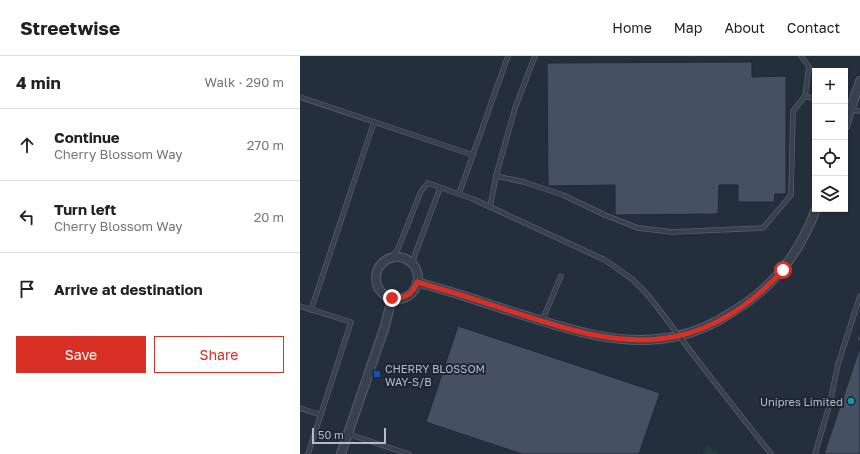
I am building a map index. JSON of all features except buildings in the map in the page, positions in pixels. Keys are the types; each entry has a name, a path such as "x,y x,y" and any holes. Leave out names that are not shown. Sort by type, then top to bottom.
{"street":[{"path":"848,110 858,92 860,81"},
{"path":"417,282 573,330 602,336 631,339 673,337 705,327 740,308 768,286 783,270 792,257 802,240 815,212"},
{"path":"391,258 403,258 413,265 416,270 417,282 415,288 411,294 398,299 386,296 381,291 376,278 380,266 391,258"},
{"path":"342,454 385,326 392,298"}],"lane":[{"path":"459,194 508,56"},
{"path":"490,207 507,134 535,56"},
{"path":"496,176 524,182 563,195 605,215 638,228 672,232 762,228 791,195 793,111 805,96 809,67 801,56"},
{"path":"805,96 812,98"},
{"path":"300,97 473,155"},
{"path":"848,110 860,112"},
{"path":"311,310 374,122"},
{"path":"391,258 398,249 421,190 428,183 490,207 605,260 632,279 647,294 771,454"},
{"path":"413,265 414,257 440,188"},
{"path":"542,321 562,276"},
{"path":"815,454 830,403 838,364 860,296"},
{"path":"300,306 351,322 308,454"},
{"path":"300,408 321,415"},
{"path":"348,434 409,454"}],"green space":[{"path":"708,446 719,454 702,454"}],"place":[{"name":"CHERRY BLOSSOM WAY-S/B","path":"377,374"},
{"name":"Unipres Limited","path":"851,401"}],"route":[{"path":"392,298 398,299 411,294 417,282 573,330 602,336 631,339 654,339 673,337 692,332 725,317 740,308 768,286 783,270"}]}
